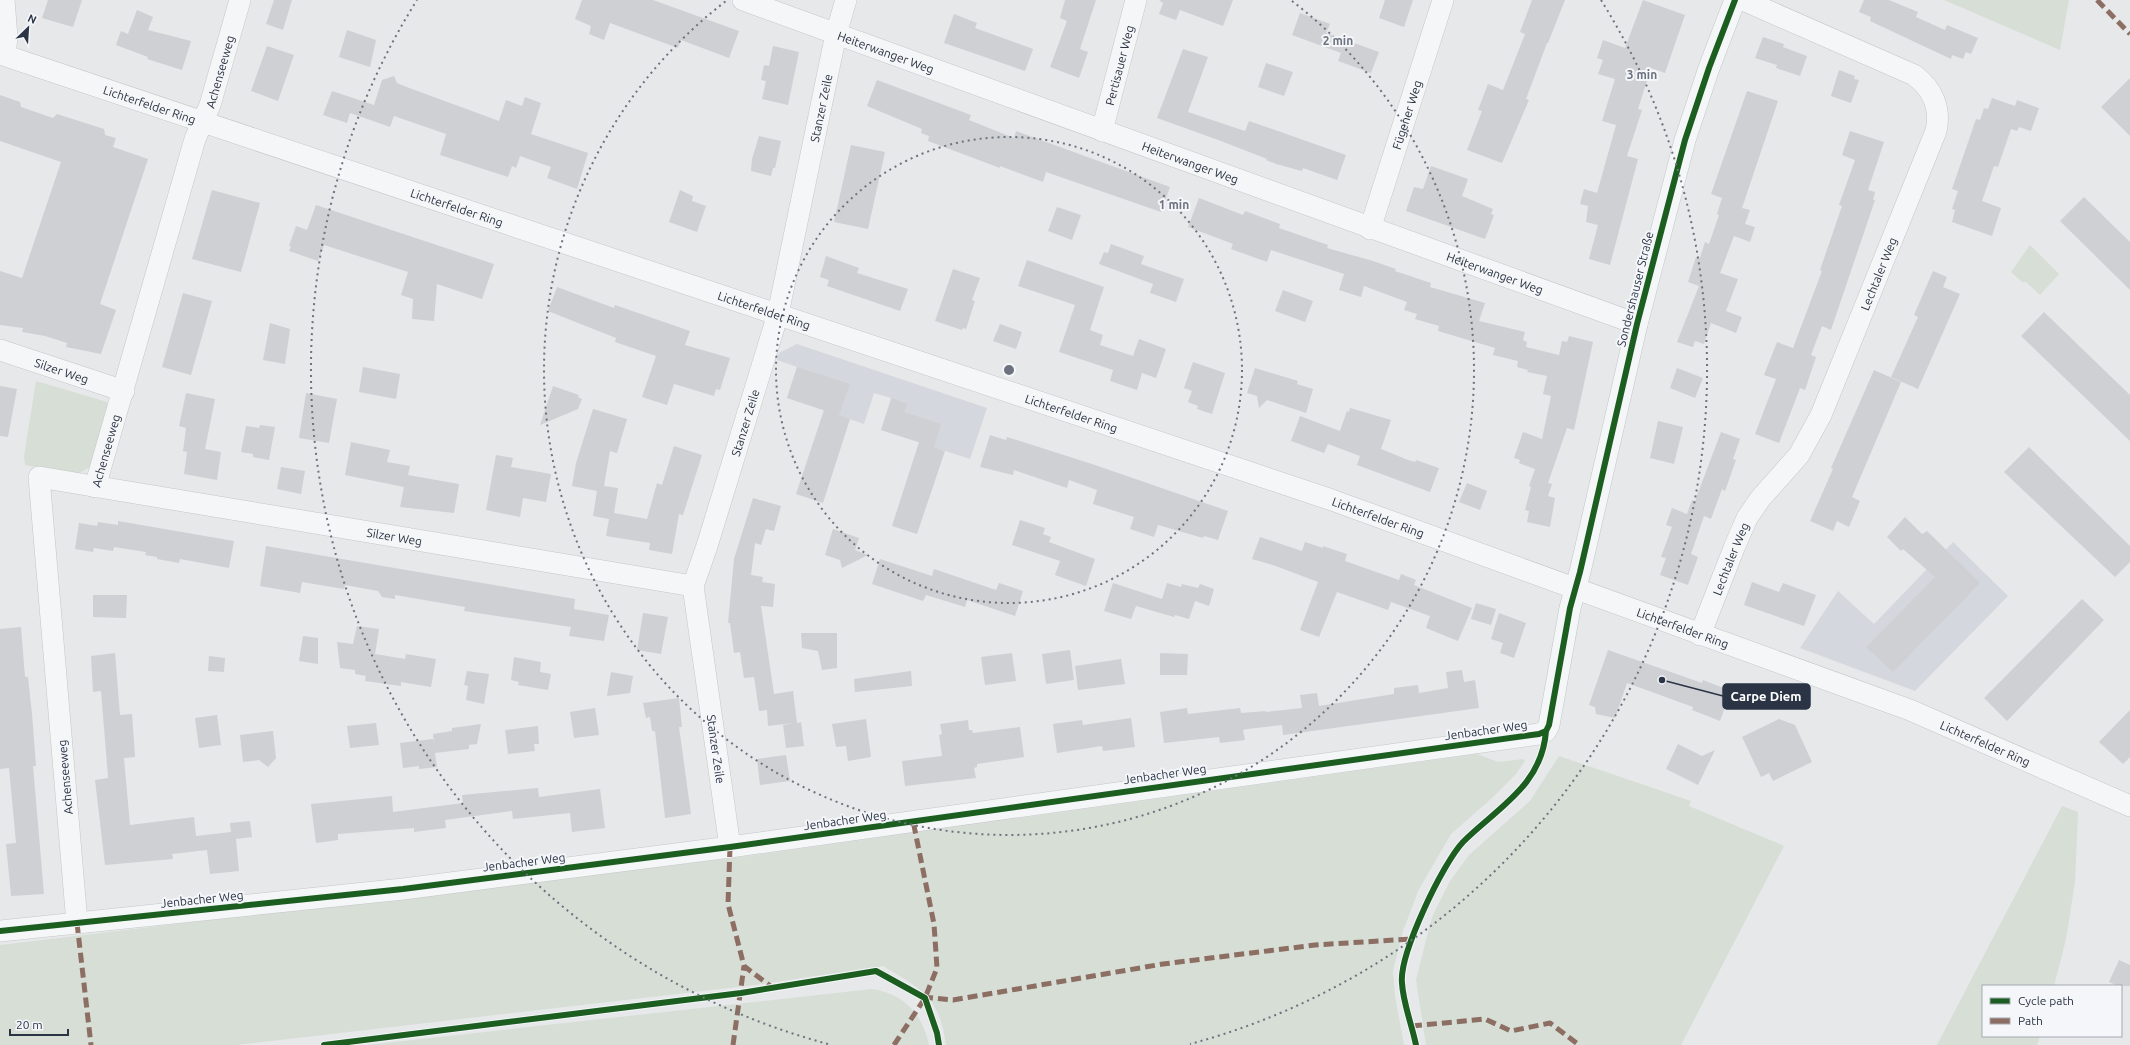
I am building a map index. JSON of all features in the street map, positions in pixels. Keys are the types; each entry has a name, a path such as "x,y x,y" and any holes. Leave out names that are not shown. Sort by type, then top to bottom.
{"street":[{"path":"2,54 7,37 4,0"},
{"name":"Achenseeweg","path":"77,923 39,477 95,487 124,391 195,139 210,105 240,0"},
{"name":"Heiterwanger Weg","path":"743,0 1370,229 1637,324"},
{"name":"Stanzer Zeile","path":"730,847 693,586 707,546 778,314 836,34 846,0"},
{"name":"Pertisauer Weg","path":"1102,130 1136,0"},
{"name":"Fügener Weg","path":"1370,229 1443,0"},
{"name":"Sondershauser Straße","path":"1575,589 1637,324 1685,140 1735,0"},
{"name":"Lechtaler Weg","path":"1700,635 1747,518 1762,496 1799,455 1821,416 1938,124 1935,101 1928,88 1914,75 1743,0"},
{"name":"Lichterfelder Ring","path":"2,54 1329,499 1910,710 2130,806"},
{"name":"Silzer Weg","path":"0,350 124,391"},
{"name":"Silzer Weg","path":"95,487 693,586"},
{"name":"Jenbacher Weg","path":"0,931 403,889 730,847 1539,734 1546,731 1549,725 1570,608 1575,589"}],"shaded area":[{"path":"1944,0 2069,0 2060,50"},
{"path":"2030,245 2059,274 2040,295 2026,282 2022,282 2011,272"},
{"path":"797,344 987,408 970,459 881,430 891,398 874,393 864,424 787,398 797,367 777,360 779,353"},
{"path":"36,381 107,402 108,412 93,465 78,474 25,465 24,456"},
{"path":"1953,542 2008,596 1915,691 1800,648 1838,591 1874,624"},
{"path":"1477,754 1498,762 1524,759 1525,761 1515,775 1492,798 1451,834 1419,889 1403,931 1393,971 1395,996 1404,1045 946,1045 939,1015 927,996 909,982 883,966 755,985 236,1045 0,1045 0,945 733,858"},
{"path":"1559,756 1691,801 1689,806 1784,846 1681,1045 1426,1045 1416,980 1432,917 1450,881 1469,855 1530,801"},
{"path":"2062,806 2078,812 2075,882 2066,939 2054,985 1982,985 1982,1037 2040,1037 2037,1045 1937,1045"},
{"path":"872,989 893,995 910,1007 922,1023 929,1045 367,1045"}],"building":[{"path":"48,0 82,0 73,27 42,18"},
{"path":"274,0 292,0 283,30 266,24"},
{"path":"582,0 653,0 739,31 729,58 681,40 678,48 610,23 604,40 589,34 591,26 575,19"},
{"path":"1065,0 1096,0 1080,49 1088,52 1079,78 1050,67 1067,21 1060,18"},
{"path":"1159,0 1233,0 1223,26 1180,10 1176,20 1159,14 1163,3"},
{"path":"1385,0 1413,0 1404,27 1379,18"},
{"path":"1532,0 1565,0 1526,99 1529,100 1502,163 1467,150 1482,111 1478,110 1488,84 1503,90 1525,34 1520,32"},
{"path":"1643,0 1685,15 1665,73 1651,68 1638,109 1642,110 1627,156 1638,159 1610,265 1589,259 1598,225 1586,222 1588,206 1580,204 1584,189 1597,193 1616,125 1602,121 1615,79 1598,74 1603,60 1597,58 1603,40 1625,48"},
{"path":"1864,0 1889,0 1918,12 1916,17 1945,30 1947,25 1978,38 1971,54 1966,52 1963,59 1952,55 1951,59 1870,21 1871,17 1859,12"},
{"path":"137,10 153,17 148,30 191,41 182,70 147,59 148,57 116,45 121,31 128,34"},
{"path":"1300,13 1330,24 1326,33 1379,52 1371,73 1338,61 1341,53 1292,35"},
{"path":"954,14 977,23 975,28 1033,49 1025,71 944,43"},
{"path":"347,30 376,40 370,67 339,57"},
{"path":"1763,37 1784,44 1783,47 1807,56 1800,76 1776,68 1777,65 1755,58"},
{"path":"267,46 294,55 278,101 251,91"},
{"path":"773,46 799,52 788,105 762,99 766,81 761,80 764,65 769,66"},
{"path":"1183,49 1208,57 1188,112 1245,131 1249,121 1346,155 1337,180 1303,168 1302,171 1276,164 1221,141 1157,118"},
{"path":"1266,63 1293,72 1284,96 1258,87"},
{"path":"1839,70 1855,76 1854,79 1859,80 1851,103 1831,96"},
{"path":"394,76 397,83 404,86 499,121 506,100 522,106 525,97 541,103 531,134 588,153 577,189 547,178 551,167 520,156 516,168 512,166 508,177 440,155 446,134 394,116 390,127 350,113 347,123 323,115 332,91 374,105 382,80"},
{"path":"2130,78 2130,136 2101,107"},
{"path":"877,80 971,115 969,120 1014,138 1016,131 1170,187 1161,212 1046,172 1043,182 1000,166 1000,168 928,141 929,136 921,133 922,129 867,106"},
{"path":"1747,91 1778,101 1742,208 1750,210 1745,224 1755,227 1750,242 1734,236 1720,273 1738,279 1726,311 1742,317 1736,333 1711,323 1704,344 1695,341 1693,347 1677,342 1699,286 1688,282 1696,257 1700,258 1705,242 1709,244 1719,215 1717,214 1722,198 1711,194"},
{"path":"0,95 20,102 21,107 53,118 57,114 104,129 105,135 116,138 113,147 148,159 100,304 116,310 101,354 66,347 67,343 45,336 22,332 23,328 0,325 0,271 22,278 61,162 0,141"},
{"path":"1992,98 2015,106 2017,100 2039,108 2031,131 2019,127 2017,131 2011,129 1998,167 1994,166 1982,201 2001,208 1992,236 1952,222 1955,210 1952,209 1958,191 1952,189 1976,119 1980,120 1984,108 1988,109"},
{"path":"1850,131 1884,142 1868,190 1875,192 1873,200 1875,200 1831,330 1822,326 1811,355 1816,357 1805,390 1800,388 1779,443 1755,434 1776,379 1764,375 1777,342 1793,348 1822,271 1820,270 1842,206 1839,205 1855,160 1842,155"},
{"path":"759,136 781,141 775,168 773,168 771,176 751,171 752,159"},
{"path":"851,145 885,152 868,229 834,222"},
{"path":"1431,166 1468,179 1462,196 1493,209 1491,214 1494,215 1485,239 1406,211 1414,187 1423,189"},
{"path":"212,190 260,203 241,272 192,259"},
{"path":"680,190 693,196 692,201 706,206 697,232 669,222"},
{"path":"2084,197 2130,242 2130,290 2060,221"},
{"path":"1199,198 1243,215 1245,211 1280,224 1279,228 1328,245 1327,248 1373,261 1396,269 1395,271 1431,283 1430,287 1485,303 1479,321 1525,332 1523,340 1527,342 1526,347 1559,355 1562,341 1567,342 1569,336 1593,342 1574,430 1567,428 1548,483 1552,484 1548,496 1555,498 1550,527 1527,522 1529,511 1525,510 1531,487 1529,486 1535,469 1519,463 1520,460 1514,458 1523,432 1542,439 1551,396 1543,394 1547,376 1527,372 1528,370 1517,367 1518,361 1493,355 1495,348 1438,331 1439,326 1415,319 1417,314 1404,310 1407,302 1364,286 1361,297 1339,290 1344,274 1271,250 1267,262 1231,249 1233,244 1188,227"},
{"path":"316,205 494,264 482,299 437,284 434,321 412,319 413,299 401,295 408,272 324,245 318,261 289,251 291,246 289,246 296,226 307,230"},
{"path":"1057,207 1081,215 1072,240 1048,231"},
{"path":"1111,244 1144,256 1141,264 1184,279 1176,302 1150,293 1153,284 1099,264 1104,252 1108,253"},
{"path":"826,256 859,268 857,273 908,289 900,311 827,286 829,280 820,277"},
{"path":"1027,260 1104,287 1090,330 1103,335 1100,345 1133,356 1139,339 1166,349 1156,378 1142,373 1137,390 1110,381 1113,370 1059,352 1075,305 1018,286"},
{"path":"953,269 980,278 972,300 975,301 966,329 963,328 962,330 935,321"},
{"path":"1933,271 1947,277 1943,287 1960,294 1918,389 1891,377 1918,317 1914,315"},
{"path":"557,287 614,308 615,305 690,331 685,345 730,358 720,390 716,389 714,396 674,384 667,405 642,397 656,356 615,342 616,338 548,311"},
{"path":"1283,290 1313,301 1305,322 1275,311"},
{"path":"183,293 212,301 191,375 162,367"},
{"path":"2044,312 2130,395 2130,441 2021,336"},
{"path":"270,323 290,329 285,364 263,360"},
{"path":"1000,324 1022,332 1016,349 993,341"},
{"path":"1193,362 1225,373 1212,414 1197,409 1198,406 1188,402 1192,391 1184,388"},
{"path":"363,367 400,374 396,399 359,392"},
{"path":"797,367 850,384 839,415 850,419 823,503 796,494 824,410 787,398"},
{"path":"1255,368 1298,381 1297,384 1313,389 1306,413 1267,400 1259,408 1257,396 1247,393"},
{"path":"1677,368 1703,378 1695,398 1670,388"},
{"path":"1874,370 1901,382 1852,497 1860,501 1849,527 1837,521 1833,531 1810,521 1833,469 1831,468"},
{"path":"0,386 17,389 8,437 0,436"},
{"path":"553,386 579,395 578,397 582,399 578,409 540,425"},
{"path":"186,393 215,399 205,449 221,452 217,480 184,474 187,452 183,451 186,428 179,426"},
{"path":"306,393 337,399 329,443 299,438"},
{"path":"892,398 907,404 904,412 941,424 934,447 945,451 917,534 892,526 919,442 881,430"},
{"path":"1350,408 1391,420 1381,449 1408,460 1415,462 1416,460 1439,468 1430,492 1357,465 1360,456 1328,444 1324,453 1291,441 1300,416 1340,431 1347,411 1349,412"},
{"path":"593,409 627,419 617,453 610,451 604,486 618,488 614,513 647,519 657,483 662,485 674,446 702,455 683,515 679,514 672,554 649,550 650,543 606,536 609,519 593,516 597,491 572,486 576,463"},
{"path":"1658,421 1683,427 1674,464 1650,458"},
{"path":"260,425 275,427 269,460 253,457 253,454 241,452 246,426 259,428"},
{"path":"1721,432 1740,439 1733,459 1736,460 1725,491 1722,489 1711,519 1704,516 1691,554 1698,557 1688,585 1660,575 1666,558 1661,557 1672,527 1666,525 1672,508 1687,514 1692,500 1695,501"},
{"path":"990,435 1006,440 1007,437 1095,465 1228,511 1218,540 1204,536 1203,538 1158,525 1154,537 1130,529 1134,517 1093,504 1097,490 1069,480 1067,488 1014,470 1013,475 980,467"},
{"path":"351,442 390,450 387,462 410,466 408,475 459,484 454,513 400,507 404,487 345,475"},
{"path":"2029,447 2130,546 2130,562 2115,577 2004,472"},
{"path":"496,455 513,458 511,467 551,474 546,502 523,498 520,517 486,510"},
{"path":"281,467 305,471 301,494 277,489"},
{"path":"1467,483 1487,491 1480,510 1459,502"},
{"path":"753,498 781,506 774,531 766,529 761,545 755,543 751,575 763,577 762,582 775,584 773,607 761,606 774,694 793,691 797,723 801,722 804,746 786,748 783,725 793,723 768,726 767,710 759,711 754,677 744,678 740,652 734,653 730,623 728,623 734,559"},
{"path":"1905,517 1922,534 1927,531 1980,583 1893,672 1866,647 1935,577 1903,549 1901,551 1887,537"},
{"path":"1020,520 1045,528 1043,534 1051,537 1049,542 1095,559 1086,586 1055,575 1060,561 1012,545"},
{"path":"118,521 234,541 229,568 180,559 179,563 157,559 157,557 145,555 146,552 114,547 113,551 94,548 93,552 75,549 79,523 97,526 98,522 118,525"},
{"path":"833,529 859,538 855,550 868,555 842,568 840,560 825,555"},
{"path":"1260,537 1302,551 1305,542 1347,554 1345,561 1399,580 1401,574 1416,580 1414,585 1472,608 1458,641 1426,628 1430,616 1391,602 1388,610 1337,592 1319,637 1300,630 1318,582 1273,565 1252,559"},
{"path":"266,546 575,599 574,609 609,615 604,641 569,636 571,627 464,611 465,607 395,595 395,599 382,597 378,591 345,585 344,589 302,582 300,593 260,586"},
{"path":"880,559 932,576 934,569 996,590 999,583 1023,591 1015,616 967,600 965,607 926,595 923,601 872,584"},
{"path":"1752,582 1779,592 1783,583 1816,595 1804,626 1744,605"},
{"path":"1113,583 1162,599 1167,583 1181,587 1182,584 1198,588 1200,584 1214,589 1209,606 1195,601 1189,619 1175,615 1174,617 1136,606 1131,619 1104,611"},
{"path":"93,595 127,595 126,618 93,617"},
{"path":"2082,599 2104,620 2007,721 1984,698"},
{"path":"1476,603 1496,609 1491,625 1471,619"},
{"path":"643,613 668,617 661,654 637,650"},
{"path":"1499,613 1526,623 1514,658 1500,653 1503,643 1491,639"},
{"path":"357,626 379,629 375,654 405,659 406,654 436,659 431,687 401,682 401,686 365,681 366,676 355,674 355,670 340,668 337,642 353,644"},
{"path":"21,627 25,677 28,677 32,714 36,766 33,766 44,894 11,896 6,844 16,843 9,768 0,769 0,629"},
{"path":"801,633 837,633 837,668 822,670 818,651 802,648"},
{"path":"303,636 318,638 318,664 299,661"},
{"path":"1070,650 1074,680 1046,684 1042,654"},
{"path":"1608,650 1702,683 1703,680 1731,691 1720,721 1692,710 1693,707 1627,683 1615,718 1596,714 1595,707 1589,705"},
{"path":"115,653 120,715 132,714 135,757 124,758 130,825 194,817 196,836 231,832 230,823 250,821 252,837 236,839 239,871 210,874 207,850 172,854 173,859 105,865 95,780 108,777 101,691 93,692 91,656"},
{"path":"1012,653 1016,681 985,685 981,657"},
{"path":"1160,653 1188,654 1187,675 1160,675"},
{"path":"209,656 225,658 224,672 208,671"},
{"path":"514,657 541,662 540,672 551,674 548,690 518,685 519,682 511,680"},
{"path":"1121,659 1125,684 1078,690 1075,666"},
{"path":"1462,670 1464,682 1475,680 1479,708 1283,735 1282,725 1247,729 1243,730 1245,740 1220,743 1219,737 1164,743 1160,712 1187,708 1188,714 1240,708 1241,713 1266,712 1302,708 1300,695 1317,693 1319,706 1394,694 1394,688 1418,685 1419,693 1448,688 1446,672"},
{"path":"467,671 489,674 484,704 466,700 468,686 464,685"},
{"path":"911,671 912,686 855,692 854,679"},
{"path":"611,672 633,676 630,693 607,696"},
{"path":"679,698 682,727 679,727 691,814 665,818 655,731 652,731 650,717 646,718 643,703"},
{"path":"595,708 599,735 574,738 570,712"},
{"path":"2130,710 2130,757 2123,764 2099,742"},
{"path":"217,715 221,745 199,748 195,718"},
{"path":"1131,718 1135,747 1103,751 1102,746 1057,753 1053,724 1082,720 1083,725"},
{"path":"866,719 871,757 848,761 846,746 836,747 832,724"},
{"path":"1779,719 1795,725 1812,762 1773,781 1769,773 1761,777 1742,737"},
{"path":"968,720 969,730 972,730 973,733 1020,727 1024,757 977,764 977,767 974,768 976,778 905,786 902,761 942,756 939,735 942,734 940,724"},
{"path":"376,723 379,745 350,748 347,726"},
{"path":"481,724 477,744 469,745 469,749 435,753 437,767 419,769 419,766 403,768 400,743 433,739 434,743 433,734 452,731 452,728"},
{"path":"538,726 539,744 534,744 535,751 508,754 505,730"},
{"path":"273,731 276,758 268,767 259,760 243,762 240,735"},
{"path":"1678,744 1702,756 1715,750 1698,785 1666,769"},
{"path":"786,755 790,781 760,785 757,759"},
{"path":"538,788 539,797 600,789 605,828 572,832 570,813 513,819 512,811 445,820 446,828 414,832 414,828 338,834 338,840 316,843 311,804 392,796 393,812 463,803 462,795"},
{"path":"2119,960 2130,965 2130,986 2116,985 2109,982"}],"marked path":[{"path":"2097,0 2130,34"},
{"path":"894,1045 925,998 937,968 934,924 913,821"},
{"path":"730,847 728,904 744,966 773,988"},
{"path":"77,923 91,1045"},
{"path":"923,997 953,1000 1163,964 1315,945 1411,939"},
{"path":"733,1045 744,966"},
{"path":"1412,1026 1485,1019 1511,1031 1550,1023 1579,1045"}],"cycle path":[{"path":"0,931 403,889 730,847 1539,734 1546,731 1549,725 1570,608 1580,572 1637,324 1685,140 1709,68 1735,0"},
{"path":"1416,1045 1404,998 1402,983 1403,969 1407,952 1415,931 1434,888 1463,842 1516,794 1527,781 1536,767 1543,750 1546,731"},
{"path":"324,1045 741,993 876,971 925,998 937,1033 939,1045"}],"place":[{"name":"Carpe Diem","path":"1662,680"}]}
